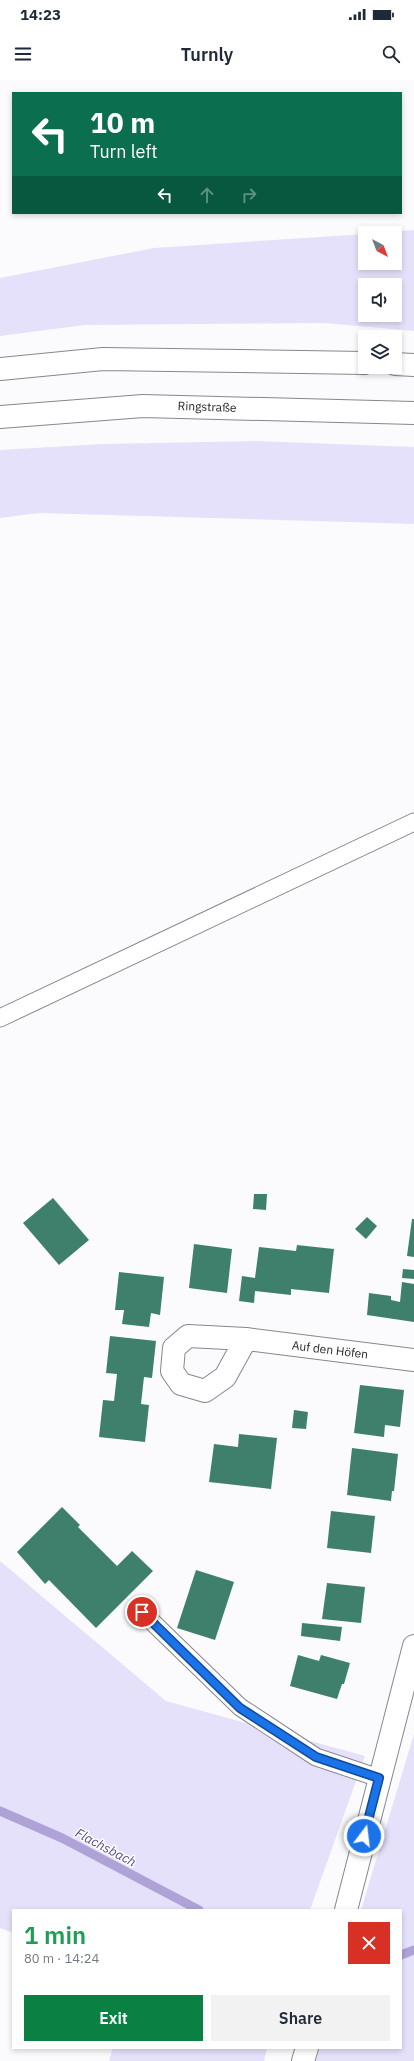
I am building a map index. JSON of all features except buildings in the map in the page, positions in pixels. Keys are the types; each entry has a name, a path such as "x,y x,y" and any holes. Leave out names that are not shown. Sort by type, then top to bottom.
{"main road":[{"path":"0,369 103,359 358,363"},
{"path":"402,364 414,365"},
{"name":"Ringstraße","path":"0,416 144,406 414,413"},
{"name":"Auf den Höfen","path":"246,1339 414,1360"},
{"path":"346,1909 414,1646"},
{"path":"303,2061 307,2049"}],"lane":[{"path":"0,1018 414,822"},
{"path":"142,1612 240,1708 316,1757 379,1778"}],"shaded area":[{"path":"414,230 414,331 324,323 85,325 0,336 0,278 154,248 358,234 358,270 402,270 402,231"},
{"path":"257,441 414,447 414,524 39,513 0,518 0,450 102,444"},
{"path":"0,1561 166,1701 365,1756 310,1909 12,1909 12,1933 0,1928"},
{"path":"414,1734 414,2061 316,2061 320,2049 402,2049 402,1909 361,1909"},
{"path":"113,2049 267,2049 264,2061 109,2061"}],"waterway":[{"name":"Flachsbach","path":"0,1811 62,1838 197,1909"},
{"name":"Flachsbach","path":"402,1955 414,1950"}],"route":[{"path":"142,1612 240,1708 316,1757 379,1778 364,1836"}]}
